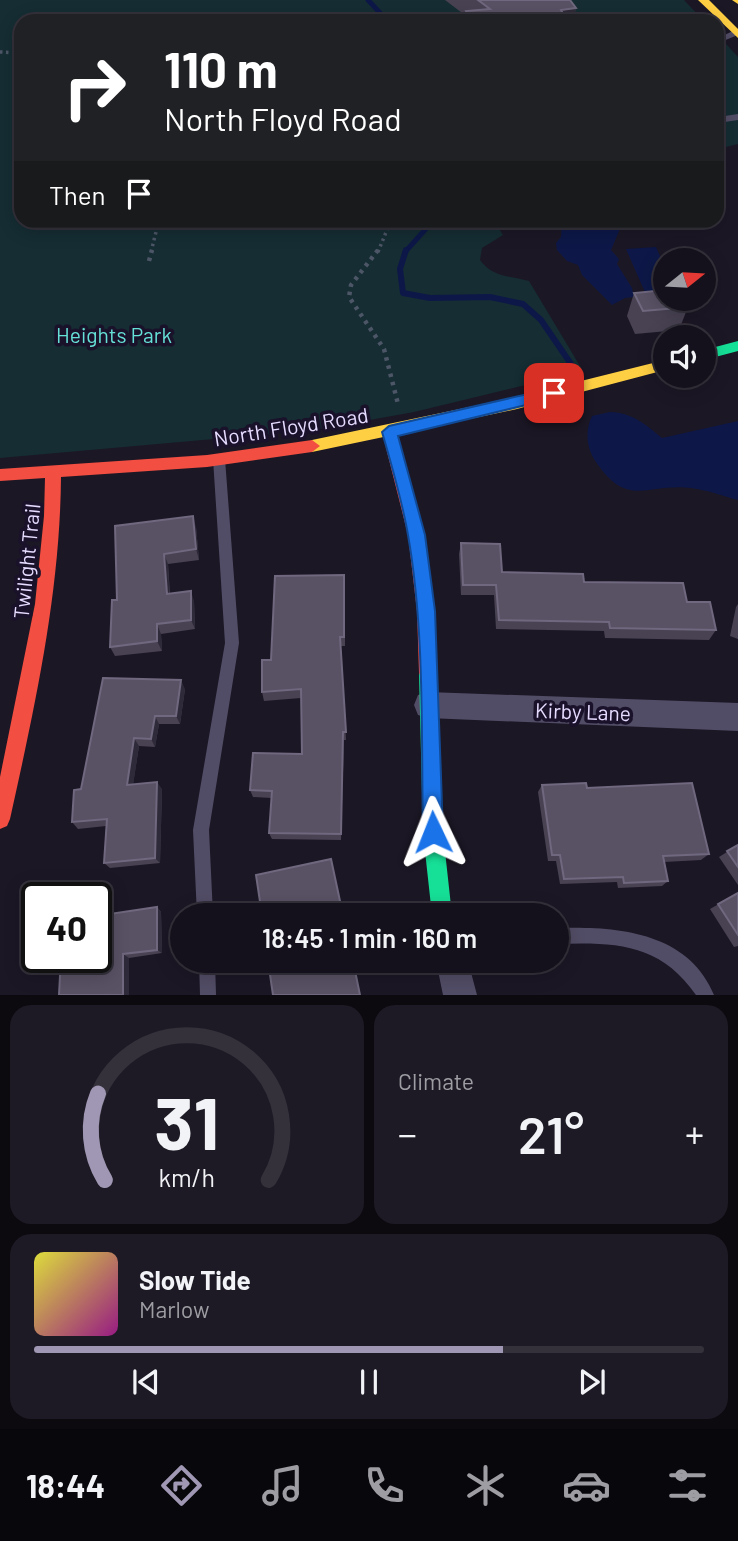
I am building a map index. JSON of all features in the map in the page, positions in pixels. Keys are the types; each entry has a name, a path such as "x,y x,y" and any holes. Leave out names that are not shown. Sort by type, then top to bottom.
{"street":[{"path":"703,0 717,14"},
{"path":"724,20 737,33"},
{"path":"716,352 738,346"},
{"name":"North Floyd Road","path":"0,475 279,452 389,432 653,368"},
{"path":"389,432 404,478 416,535 426,611 433,832 441,903"},
{"name":"Twilight Trail","path":"0,819 32,674 53,548 53,472"},
{"name":"Kirby Lane","path":"428,705 738,718"},
{"path":"455,973 460,995"}],"lane":[{"path":"204,903 201,830 232,643 219,459"},
{"path":"569,935 600,934 648,943 677,959 706,995"},
{"path":"207,973 208,995"}],"path":[{"path":"149,261 157,228"},
{"path":"388,228 376,256 352,285 349,297 384,349 398,404"}],"green space":[{"name":"Heights Park","path":"0,0 684,0 697,14 14,14 14,228 498,228 503,235 482,248 480,260 496,273 529,281 583,371 414,412 314,430 0,458"},
{"path":"724,42 738,57 738,144 724,148"}],"shaded area":[{"path":"562,228 620,229 611,250 619,259 617,264 632,288 634,297 625,298 612,305 582,275 578,265 567,261 557,250 556,243 561,237"},
{"path":"656,247 653,248 653,298 648,299 626,249"},
{"path":"610,412 632,417 662,438 738,421 738,500 691,488 639,491 618,485 596,462 588,439 592,416"}],"building":[{"path":"478,0 570,0 576,8 561,10 563,14 468,14 466,11 490,9"},
{"path":"653,291 653,310 643,311 634,293"},
{"path":"193,516 196,549 164,554 167,594 191,591 191,620 157,624 157,641 110,647 112,600 117,600 115,526"},
{"path":"461,543 500,544 502,572 583,574 584,582 683,583 687,602 710,602 716,630 610,628 609,622 499,620 496,585 463,585"},
{"path":"344,575 344,637 340,637 346,732 343,732 341,834 269,833 272,791 250,790 253,753 302,754 301,689 262,692 262,660 271,660 275,576"},
{"path":"103,678 181,680 176,716 155,716 151,739 134,738 127,785 157,782 155,858 104,863 107,819 72,822 74,790 81,789"},
{"path":"586,783 587,788 692,783 709,854 663,856 668,881 624,883 623,877 564,879 560,855 552,855 542,785"},
{"path":"738,845 738,867 727,851"},
{"path":"331,859 340,903 260,903 256,875"},
{"path":"738,893 738,935 718,904"},
{"path":"157,907 157,950 123,954 123,995 59,995 60,973 112,973 112,914"},
{"path":"270,973 355,973 360,995 273,995"}],"waterway":[{"path":"368,0 381,14"},
{"path":"406,251 427,228"},
{"path":"406,251 400,269 403,293 430,298 490,297 523,304 541,320 571,364"}],"traffic: fast":[{"path":"716,352 738,346"},
{"path":"428,673 433,833 441,903"}],"traffic: slow":[{"path":"703,0 717,14"},
{"path":"724,21 738,35"},
{"path":"312,446 517,403 653,368"}],"traffic: jam":[{"path":"389,432 416,535 426,611 428,673"},
{"path":"0,475 207,461 312,446"},
{"path":"0,819 29,690 44,604 53,472"}],"route":[{"path":"433,832 426,611 416,535 404,478 389,432 554,393"}]}
